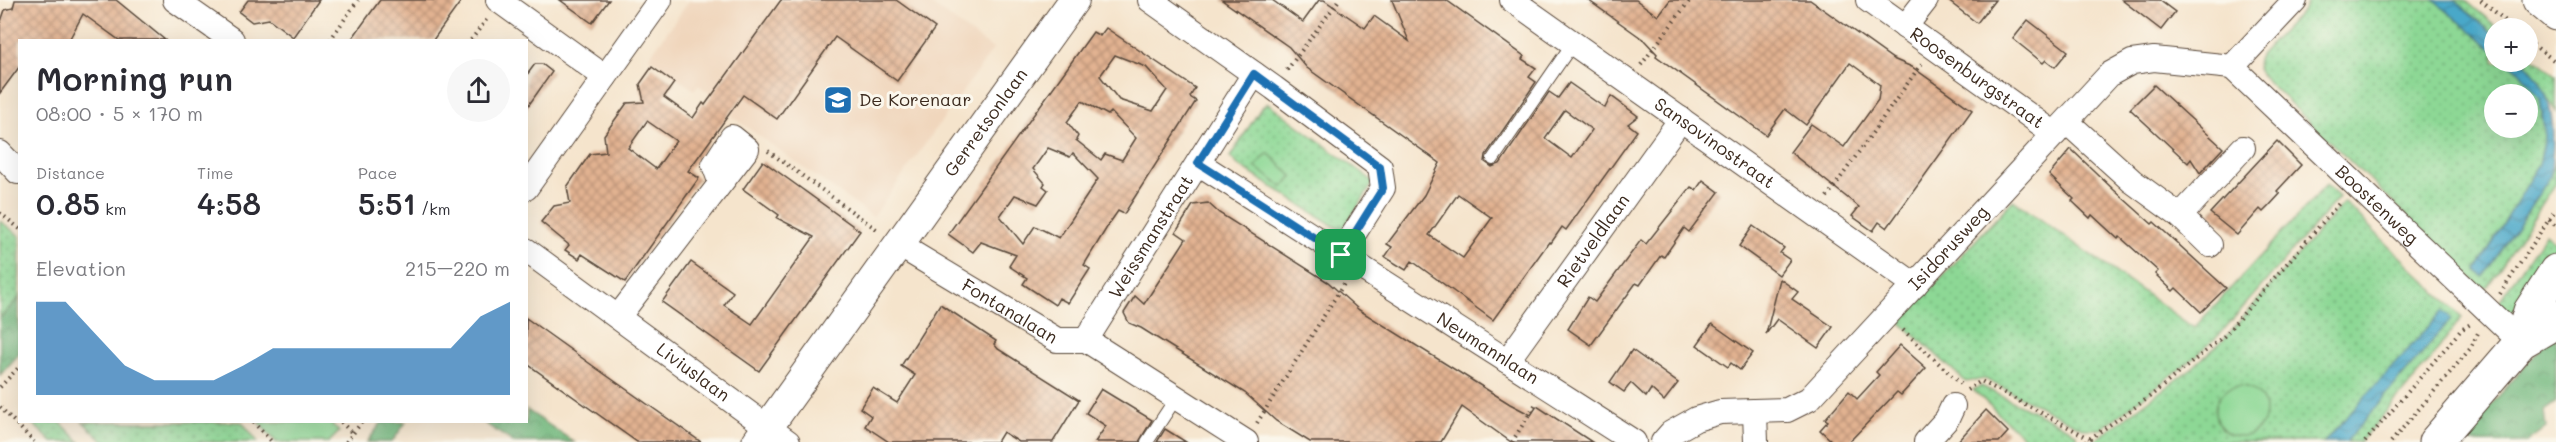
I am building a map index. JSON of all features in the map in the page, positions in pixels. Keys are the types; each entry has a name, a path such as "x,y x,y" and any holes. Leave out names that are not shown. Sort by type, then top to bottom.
{"main road":[{"path":"2539,0 2556,14"},
{"path":"2521,342 2530,311 2556,271"},
{"path":"2435,442 2521,342 2547,327 2556,317"}],"street":[{"path":"498,0 605,77"},
{"path":"528,185 660,0"},
{"name":"Gerretsonlaan","path":"771,437 899,245 1074,0"},
{"path":"1150,0 1380,167 1383,188 1348,259"},
{"name":"Sansovinostraat","path":"1512,0 1914,285"},
{"name":"Roosenburgstraat","path":"1868,0 1934,47 2061,128 2180,216 2210,245"},
{"path":"1905,27 1926,0"},
{"path":"2232,66 2295,0"},
{"path":"189,4 231,39"},
{"name":"Isidorusweg","path":"1662,442 1696,419 1720,412 1787,410 1809,399 2110,74 2132,62 2154,59 2232,66"},
{"name":"Boostenweg","path":"2232,66 2521,342"},
{"name":"Weissmanstraat","path":"1086,340 1254,74"},
{"name":"Rietveldlaan","path":"1507,361 1681,119"},
{"path":"2180,216 2242,148"},
{"path":"0,153 18,172"},
{"name":"Neumannlaan","path":"1198,163 1634,442"},
{"path":"618,317 720,181"},
{"name":"Fontanalaan","path":"899,245 1057,340 1086,340 1245,442"},
{"name":"Liviuslaan","path":"528,251 618,317 771,437"},
{"path":"1926,442 1947,419 1960,398"},
{"path":"1755,412 1756,442"}],"lane":[{"path":"1493,159 1574,43"},
{"path":"1147,442 1176,398"}],"path":[{"path":"331,39 358,0"},
{"path":"1274,88 1339,0"},
{"path":"1628,82 1690,0"},
{"path":"2481,0 2502,18"},
{"path":"1815,215 1934,47"},
{"path":"2538,48 2556,62"},
{"path":"765,149 899,245"},
{"path":"2085,442 2148,398 2224,336 2355,185"},
{"path":"2391,442 2470,350 2488,312 2556,209"},
{"path":"0,213 18,227"},
{"path":"2549,220 2556,226"},
{"path":"1245,442 1348,259"},
{"path":"2365,442 2461,330 2488,312"},
{"path":"1887,315 1960,398 1981,381 2090,438"},
{"path":"0,387 18,368"},
{"path":"1512,442 1546,386"},
{"path":"0,407 34,442"},
{"path":"254,423 272,442"},
{"path":"342,423 353,434"},
{"path":"346,442 361,423"}],"shaded area":[{"name":"De Korenaar","path":"690,0 925,0 993,49 873,217 731,116 734,110 698,85 694,90 649,57"}],"green space":[{"path":"2309,0 2434,0 2484,42 2484,72 2520,72 2529,84 2484,84 2484,138 2538,138 2538,95 2545,136 2539,165 2476,270 2483,276 2550,177 2556,160 2556,183 2488,286 2484,288 2478,285 2263,77 2257,63 2261,54 2303,10"},
{"path":"2454,0 2465,0 2486,18 2484,18 2484,26"},
{"path":"2538,62 2556,75 2556,112 2530,72 2538,72"},
{"path":"1268,103 1374,182 1342,231 1239,166 1230,157 1261,108"},
{"path":"1268,153 1292,176 1283,187 1255,167"},
{"path":"2326,185 2339,197 2220,334 2197,356 2101,429 2084,429 1985,379 1966,382 1900,322 2013,200 2194,328"},
{"path":"2344,202 2462,317 2427,364 2360,442 2346,442 2450,320 2443,312 2324,442 2093,442 2193,367 2224,339"},
{"path":"0,221 18,234 18,299 0,318"},
{"path":"2545,234 2556,243 2556,254 2521,306 2514,311 2503,311 2499,307 2500,300"},
{"path":"18,299 18,355 0,375 0,318"},
{"path":"2556,331 2556,402 2544,411 2546,428 2527,442 2458,442"},
{"path":"1981,386 2070,429 2077,435 2078,442 2029,442 1973,390"},
{"path":"2240,386 2258,393 2265,411 2258,429 2240,436 2222,429 2215,411 2222,393"},
{"path":"528,411 574,442 513,442 484,423 528,423"},
{"path":"32,423 61,423 80,442 52,442"},
{"path":"84,423 243,423 258,442 104,442"},
{"path":"259,423 331,423 339,432 329,442 276,442"},
{"path":"381,423 405,423 392,442 367,442"}],"water":[{"path":"2434,0 2454,0 2484,26 2484,42"},
{"path":"2520,72 2533,72 2548,100 2553,130 2550,177 2483,277 2476,270 2539,165 2545,137 2538,84 2529,84"},
{"path":"2443,311 2451,319 2346,442 2324,442"}],"building":[{"path":"15,0 116,0 164,39 118,39 83,14 70,39 18,39 18,69 0,93 0,24 5,10 13,8"},
{"path":"248,0 319,0 293,37 269,19 252,22 239,12"},
{"path":"380,0 462,0 434,39 352,39"},
{"path":"560,0 609,0 592,23"},
{"path":"781,0 896,0 935,28 897,81 835,37 777,119 743,95 688,171 699,178 625,282 582,254 579,259 565,250 569,245 541,222 554,206 570,203 567,187 590,154 606,152 604,135 627,103 644,102 640,84 652,67 674,83 664,97 693,118 703,103 705,105","holes":["647,121 676,141 656,169 628,148"]},
{"path":"1222,0 1272,0 1303,22 1319,0 1324,0 1365,28 1374,16 1409,41 1392,0 1446,0 1524,56 1522,59 1536,68 1529,77 1536,82 1486,155 1485,162 1492,167 1500,164 1549,92 1558,98 1569,83 1605,108 1611,96 1638,116 1628,124 1637,131 1566,230 1562,227 1551,243 1549,242 1493,320 1412,261 1406,270 1385,257 1392,247 1387,244 1424,195 1440,163 1307,68 1289,47","holes":["1565,110 1592,130 1572,158 1545,138","1458,194 1492,218 1463,258 1429,235"]},
{"path":"1588,0 1636,0 1658,16 1670,0 1810,0 1893,59 1912,67 1972,110 1887,228 1879,222 1873,231 1852,216 1859,207 1790,152 1811,124 1844,147 1878,100 1880,85 1850,63 1806,125 1785,109 1766,135 1656,56 1657,54 1644,40"},
{"path":"1947,0 1995,0 1977,23"},
{"path":"2122,0 2159,0 2175,12 2161,30"},
{"path":"2028,20 2068,51 2055,67 2046,60 2043,63 2013,39"},
{"path":"1106,28 1195,88 1190,97 1196,101 1124,214 1118,211 1109,224 1084,265 1090,269 1068,303 1059,298 1055,305 1023,284 1027,278 1009,266 1016,255 981,242 973,252 948,234 1093,32 1100,36","holes":["1115,55 1146,67 1167,90 1153,111 1119,100 1100,76","1082,101 1108,115 1111,112 1136,138 1122,160 1105,154 1101,160 1076,140 1078,136 1067,122","1048,148 1070,157 1073,153 1098,179 1059,238 1035,226 1023,244 1000,216 1015,195 1038,204 1048,190 1033,169"]},
{"path":"535,64 542,64 552,72 528,106 528,73"},
{"path":"2154,85 2223,148 2200,173 2191,159 2188,163 2130,109"},
{"path":"2277,141 2301,165 2277,191 2280,194 2263,212 2260,209 2237,235 2210,213"},
{"path":"2071,149 2114,190 2152,224 2154,222 2226,288 2201,312 2176,288 2173,291 2155,274 2158,271 2120,237 2118,239 2092,215 2090,218 2049,175"},
{"path":"763,161 860,231 759,371 662,302 691,262 733,292 724,305 752,324 814,237 777,218 779,215 743,189"},
{"path":"1703,180 1719,192 1689,232 1684,228 1664,257 1661,255 1640,285 1636,283 1591,345 1568,329 1588,297 1595,302 1641,240 1646,244 1691,187 1696,190"},
{"path":"1208,203 1219,213 1328,282 1359,310 1510,404 1531,415 1537,406 1592,442 1511,442 1462,407 1441,442 1310,442 1276,421 1245,393 1141,328 1129,323 1124,313 1135,296 1144,304 1186,239 1176,232 1193,205"},
{"path":"1753,226 1784,248 1780,253 1790,260 1779,275 1739,246"},
{"path":"1780,279 1798,292 1792,299 1833,327 1818,348 1777,319 1766,334"},
{"path":"940,304 996,341 994,344 998,349 1079,400 1053,442 1019,442 1003,432 997,442 889,442 865,426 871,416 860,408 873,388 897,403 915,375 901,366"},
{"path":"528,319 701,442 637,442 528,364"},
{"path":"1712,324 1753,353 1740,370 1731,363 1728,367 1697,345"},
{"path":"1900,345 1926,368 1901,395 1897,392 1849,442 1833,442 1820,430 1828,421 1825,419 1849,391 1857,399 1879,375 1876,372"},
{"path":"1632,350 1678,383 1664,401 1651,389 1646,397 1631,383 1624,392 1610,382"},
{"path":"1101,389 1152,420 1139,442 1095,442 1106,426 1086,413"},
{"path":"1986,410 2008,432 1999,442 1957,442"},
{"path":"1165,429 1186,442 1157,442"}],"place":[{"name":"De Korenaar","path":"838,100"}],"route":[{"path":"1254,74 1380,167 1383,188 1341,255 1198,163 1254,74"}]}
